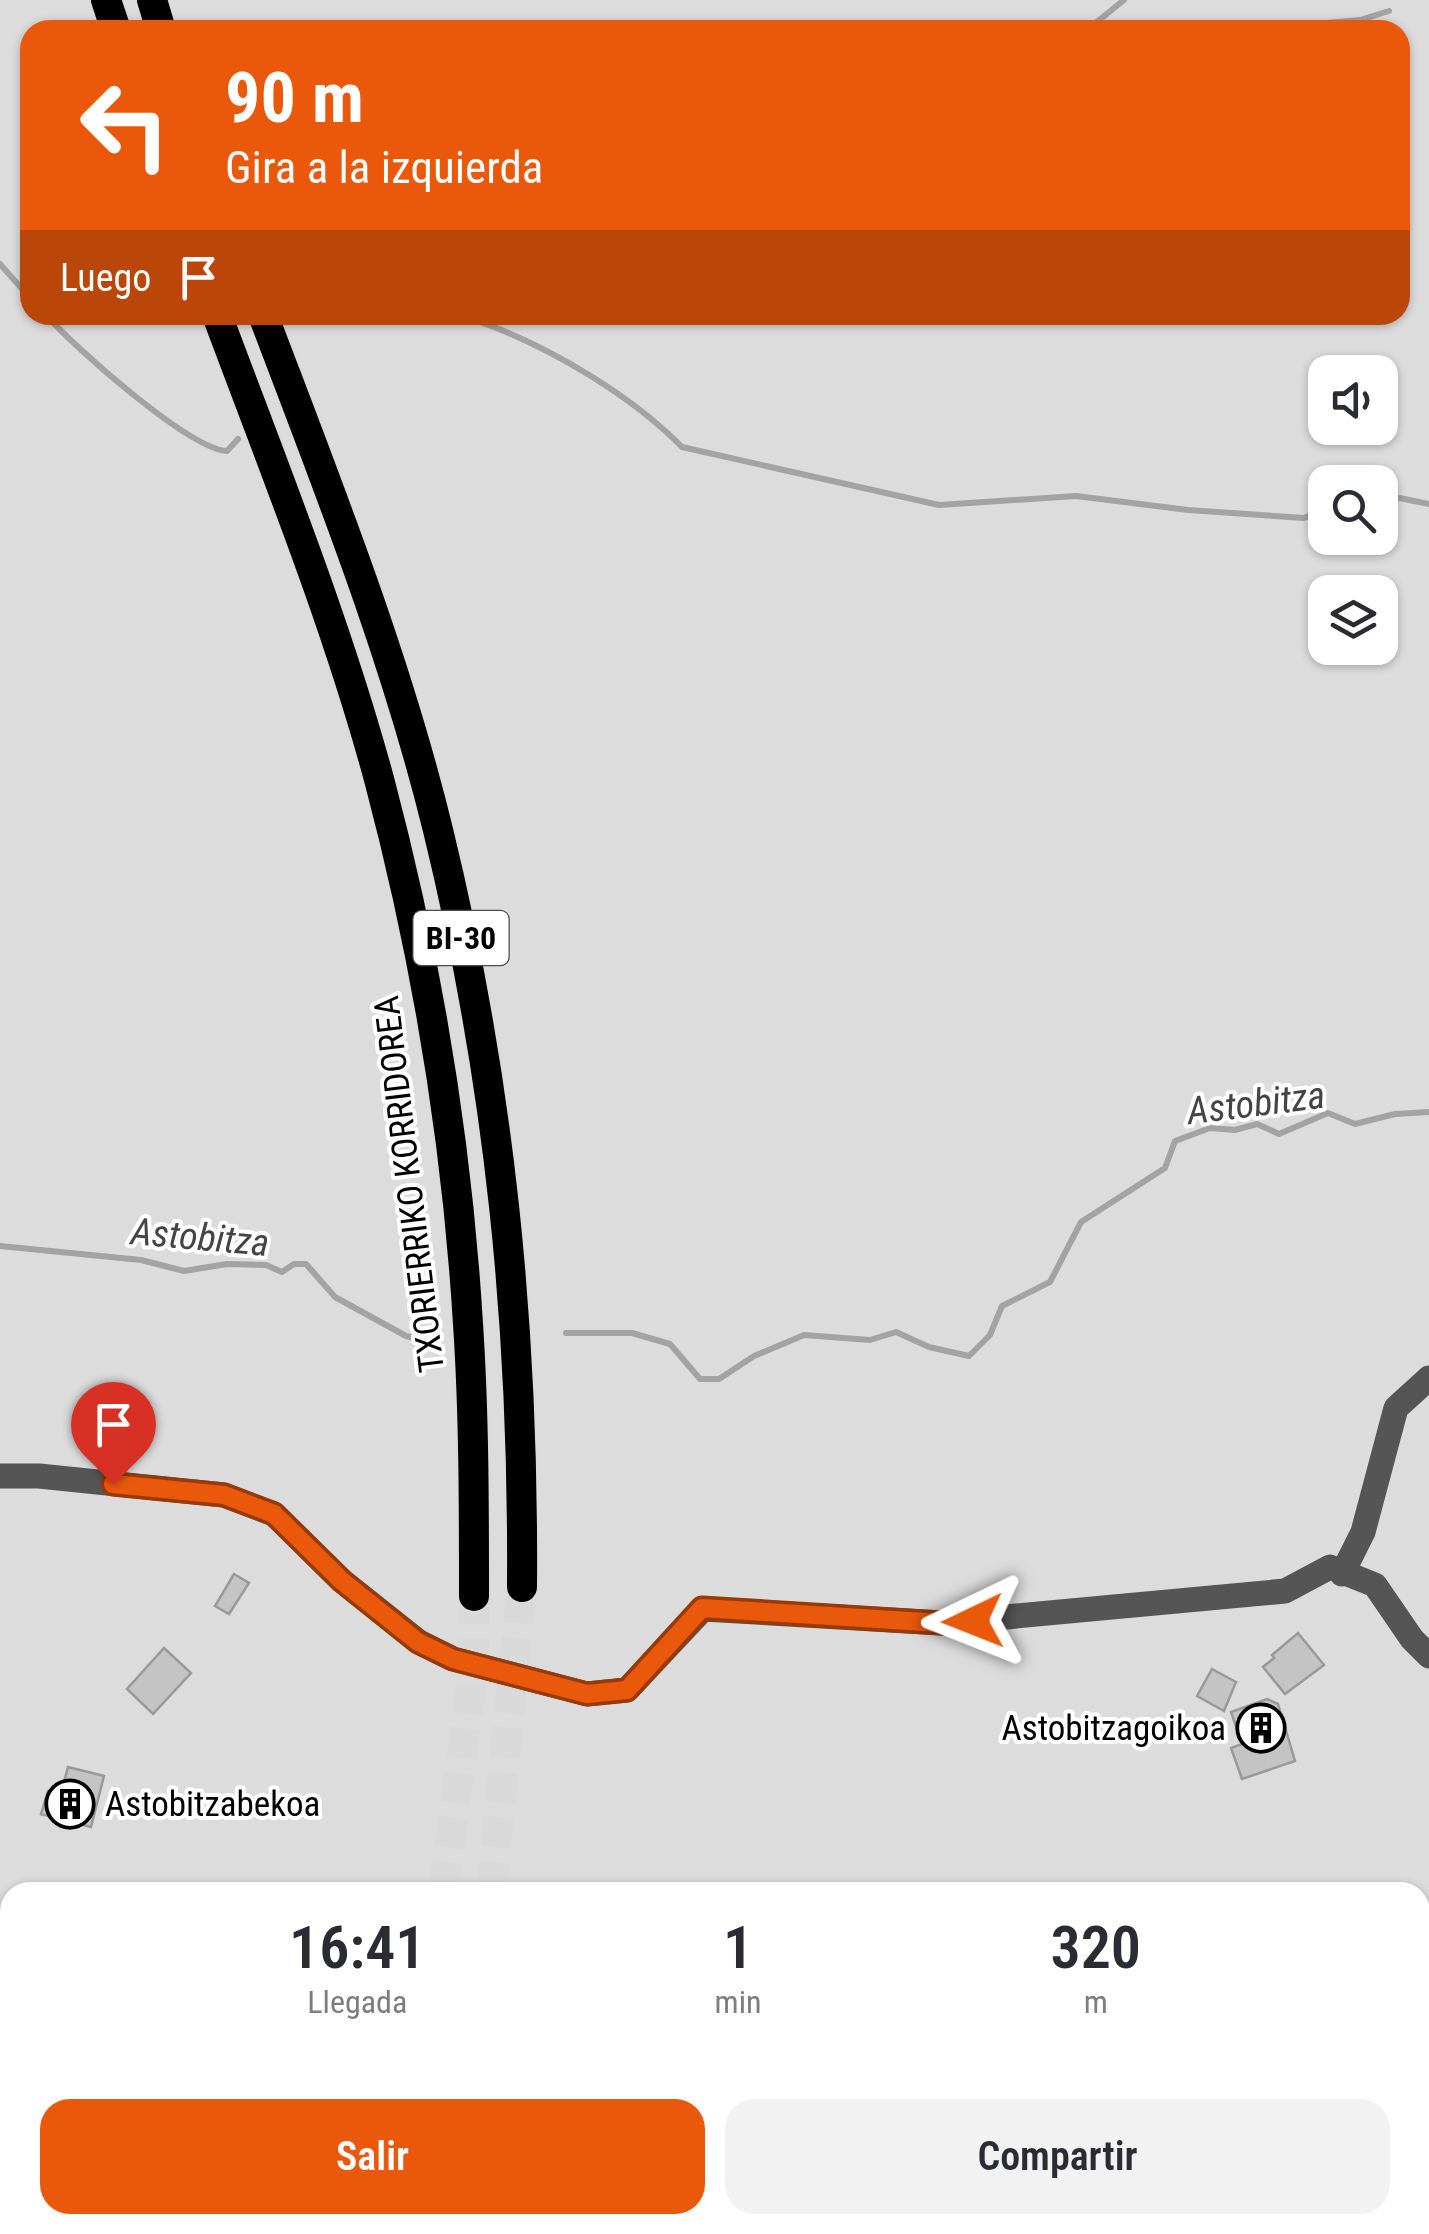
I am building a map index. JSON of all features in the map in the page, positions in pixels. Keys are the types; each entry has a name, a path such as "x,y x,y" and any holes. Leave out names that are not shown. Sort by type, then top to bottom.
{"highway":[{"name":"TXORIERRIKO KORRIDOREA","path":"221,325 340,651 405,887 444,1102 466,1301 472,1384 474,1596"},
{"name":"BI-30","path":"267,325 352,554 409,728 438,830 480,1025 498,1137 517,1325 522,1587"}],"street":[{"path":"1342,1574 1364,1532 1396,1408 1429,1378"},
{"path":"0,1476 40,1476 224,1495 274,1514 342,1581 418,1642 453,1659 587,1694 627,1690 702,1608 941,1623 1285,1591 1330,1567 1375,1585 1412,1639 1429,1656"}],"shaded area":[{"path":"0,0 1429,0 1429,1882 0,1882"}],"building":[{"path":"234,1574 249,1583 229,1614 215,1606"},
{"path":"1298,1633 1324,1665 1285,1694 1263,1667"},
{"path":"164,1648 191,1673 153,1714 127,1689"},
{"path":"1212,1669 1236,1682 1224,1711 1197,1696"},
{"name":"Astobitzagoikoa","path":"1267,1699 1278,1704 1295,1761 1242,1779 1231,1748 1242,1744 1231,1712"},
{"name":"Astobitzabekoa","path":"68,1767 104,1776 91,1827 41,1814 48,1791 61,1794"}],"waterway":[{"path":"1099,20 1124,0"},
{"path":"1360,20 1389,11"},
{"path":"0,264 20,287"},
{"path":"56,325 106,372 187,433 227,451 238,439"},
{"path":"488,325 564,360 616,392 682,447 939,505 1076,496 1188,510 1308,516"},
{"path":"1398,498 1429,504"},
{"name":"Astobitza","path":"566,1333 632,1333 670,1344 700,1379 719,1379 754,1356 804,1335 870,1340 896,1332 929,1347 969,1356 990,1335 1002,1306 1050,1282 1081,1222 1165,1168 1175,1141 1210,1128 1235,1130 1257,1124 1279,1134 1328,1113 1355,1124 1395,1114 1429,1112"},
{"name":"Astobitza","path":"0,1246 141,1260 184,1271 227,1264 266,1265 282,1272 294,1264 306,1264 335,1297 406,1336 430,1342"}],"tunnel":[{"path":"492,1882 522,1587"},
{"path":"444,1882 474,1666 474,1596"}],"place":[{"name":"Astobitzagoikoa","path":"1261,1728"},
{"name":"Astobitzabekoa","path":"70,1804"}],"route":[{"path":"113,1484 224,1495 274,1514 342,1581 418,1642 453,1659 587,1694 627,1690 702,1608 941,1623 973,1621"}]}
